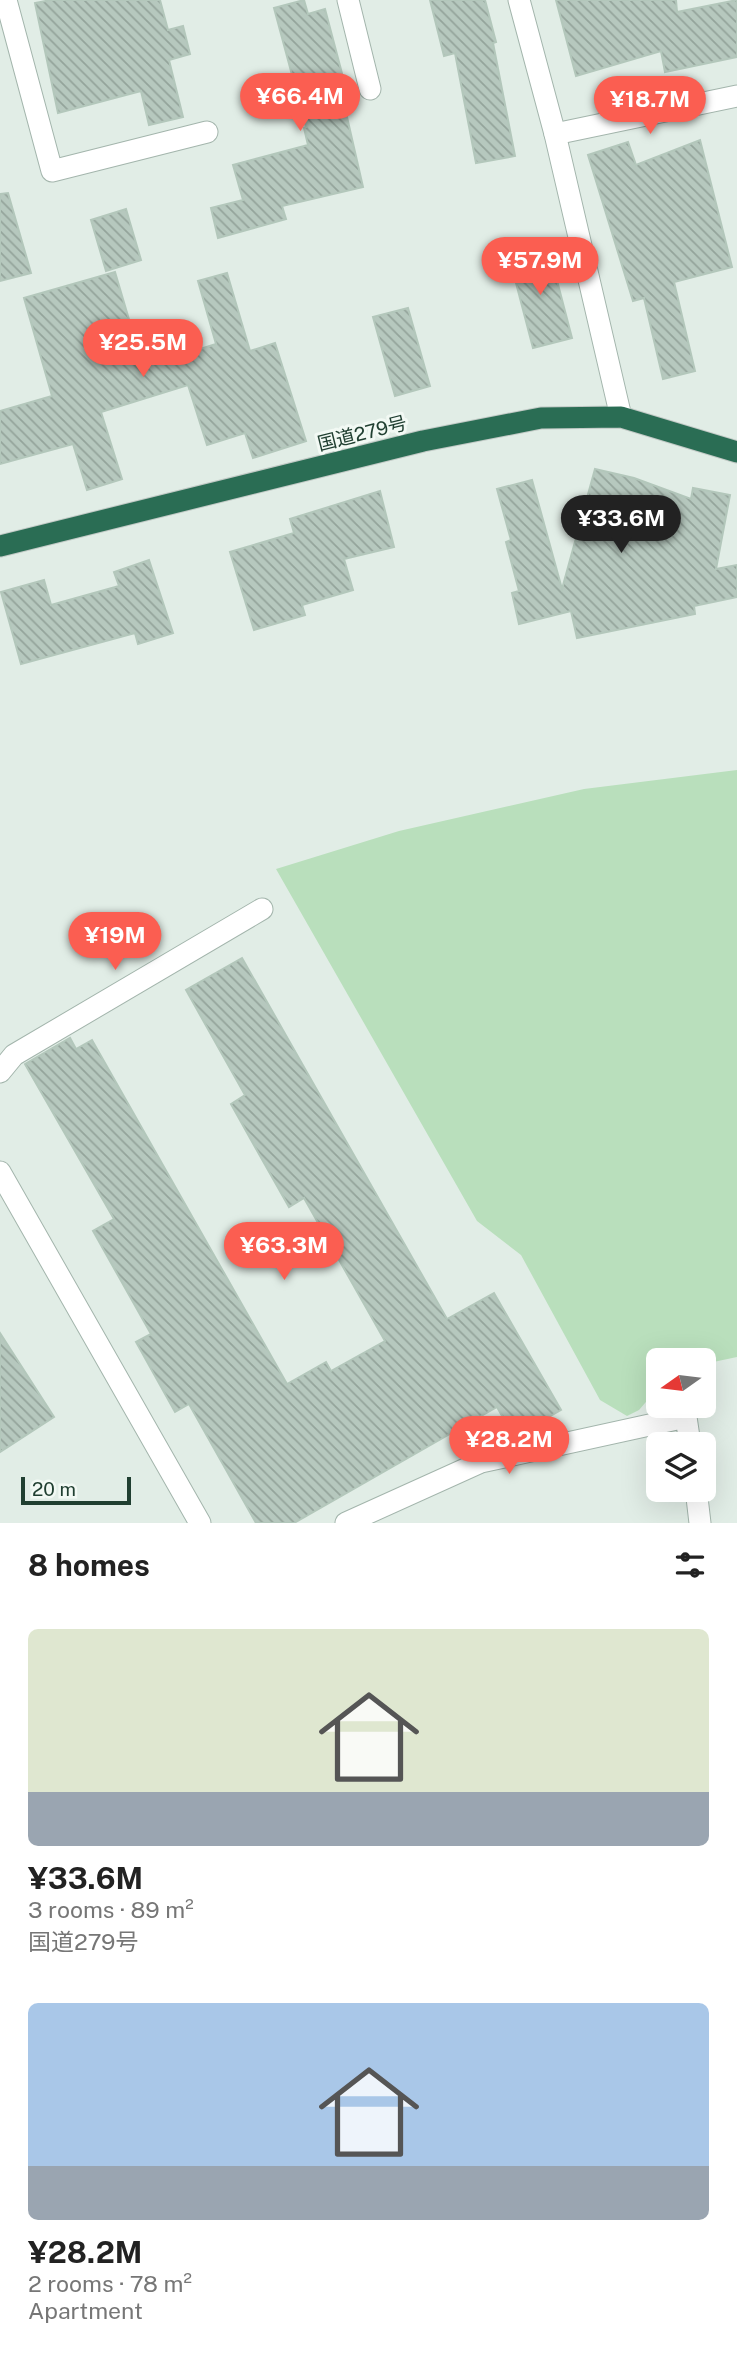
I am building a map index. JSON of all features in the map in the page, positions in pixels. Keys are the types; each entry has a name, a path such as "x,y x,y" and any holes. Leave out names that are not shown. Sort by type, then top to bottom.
{"highway":[{"name":"国道279号","path":"0,547 423,441 541,418 621,417 737,452"}],"street":[{"path":"6,0 52,171 207,132"},
{"path":"348,0 370,89"},
{"path":"519,0 555,134 621,417"},
{"path":"555,134 737,96"},
{"path":"0,1072 15,1055 262,909"},
{"path":"0,1172 200,1523"},
{"path":"346,1523 481,1462 552,1444 686,1417 688,1432"},
{"path":"697,1502 700,1523"}],"green space":[{"path":"737,770 737,1357 716,1361 716,1348 646,1348 646,1402 639,1410 627,1416 600,1400 521,1255 477,1221 276,869 399,831 584,789"}],"building":[{"path":"51,0 160,0 168,30 183,26 190,54 169,60 183,117 149,125 141,91 58,113 35,3"},
{"path":"304,0 308,14 325,9 344,81 339,82 363,187 282,206 286,219 218,238 211,208 243,200 233,165 308,145 306,127 274,8"},
{"path":"430,0 485,0 496,42 493,43 515,156 476,163 455,53 444,56"},
{"path":"556,0 676,0 677,12 737,0 737,57 665,72 661,51 576,76"},
{"path":"700,140 732,267 674,282 695,371 663,379 644,298 633,301 588,155 628,142 636,165"},
{"path":"8,193 31,273 0,281 0,194"},
{"path":"126,209 141,260 106,271 91,220"},
{"path":"548,246 572,338 533,348 509,256"},
{"path":"115,272 143,367 216,344 198,281 227,273 250,351 275,343 306,441 253,458 245,433 207,445 188,385 101,412 122,479 87,490 73,444 0,464 0,411 52,396 24,298"},
{"path":"408,308 430,386 395,396 373,317"},
{"path":"595,469 634,478 691,499 693,488 730,495 716,569 737,565 737,597 694,606 695,614 577,638 571,611 519,624 512,593 519,591 506,542 511,540 497,489 532,480 562,589"},
{"path":"380,491 394,547 344,559 353,590 302,605 305,615 254,630 230,552 294,533 290,519"},
{"path":"149,560 173,633 138,644 135,633 21,664 1,592 44,580 51,605 119,586 114,572"},
{"path":"242,958 447,1319 494,1293 561,1410 514,1437 497,1407 294,1523 256,1523 189,1404 175,1412 136,1342 151,1334 93,1231 114,1219 25,1064 70,1038 76,1049 92,1040 287,1384 326,1362 331,1371 385,1341 304,1198 289,1207 231,1104 245,1095 186,990"},
{"path":"0,1333 54,1417 0,1452"}]}
